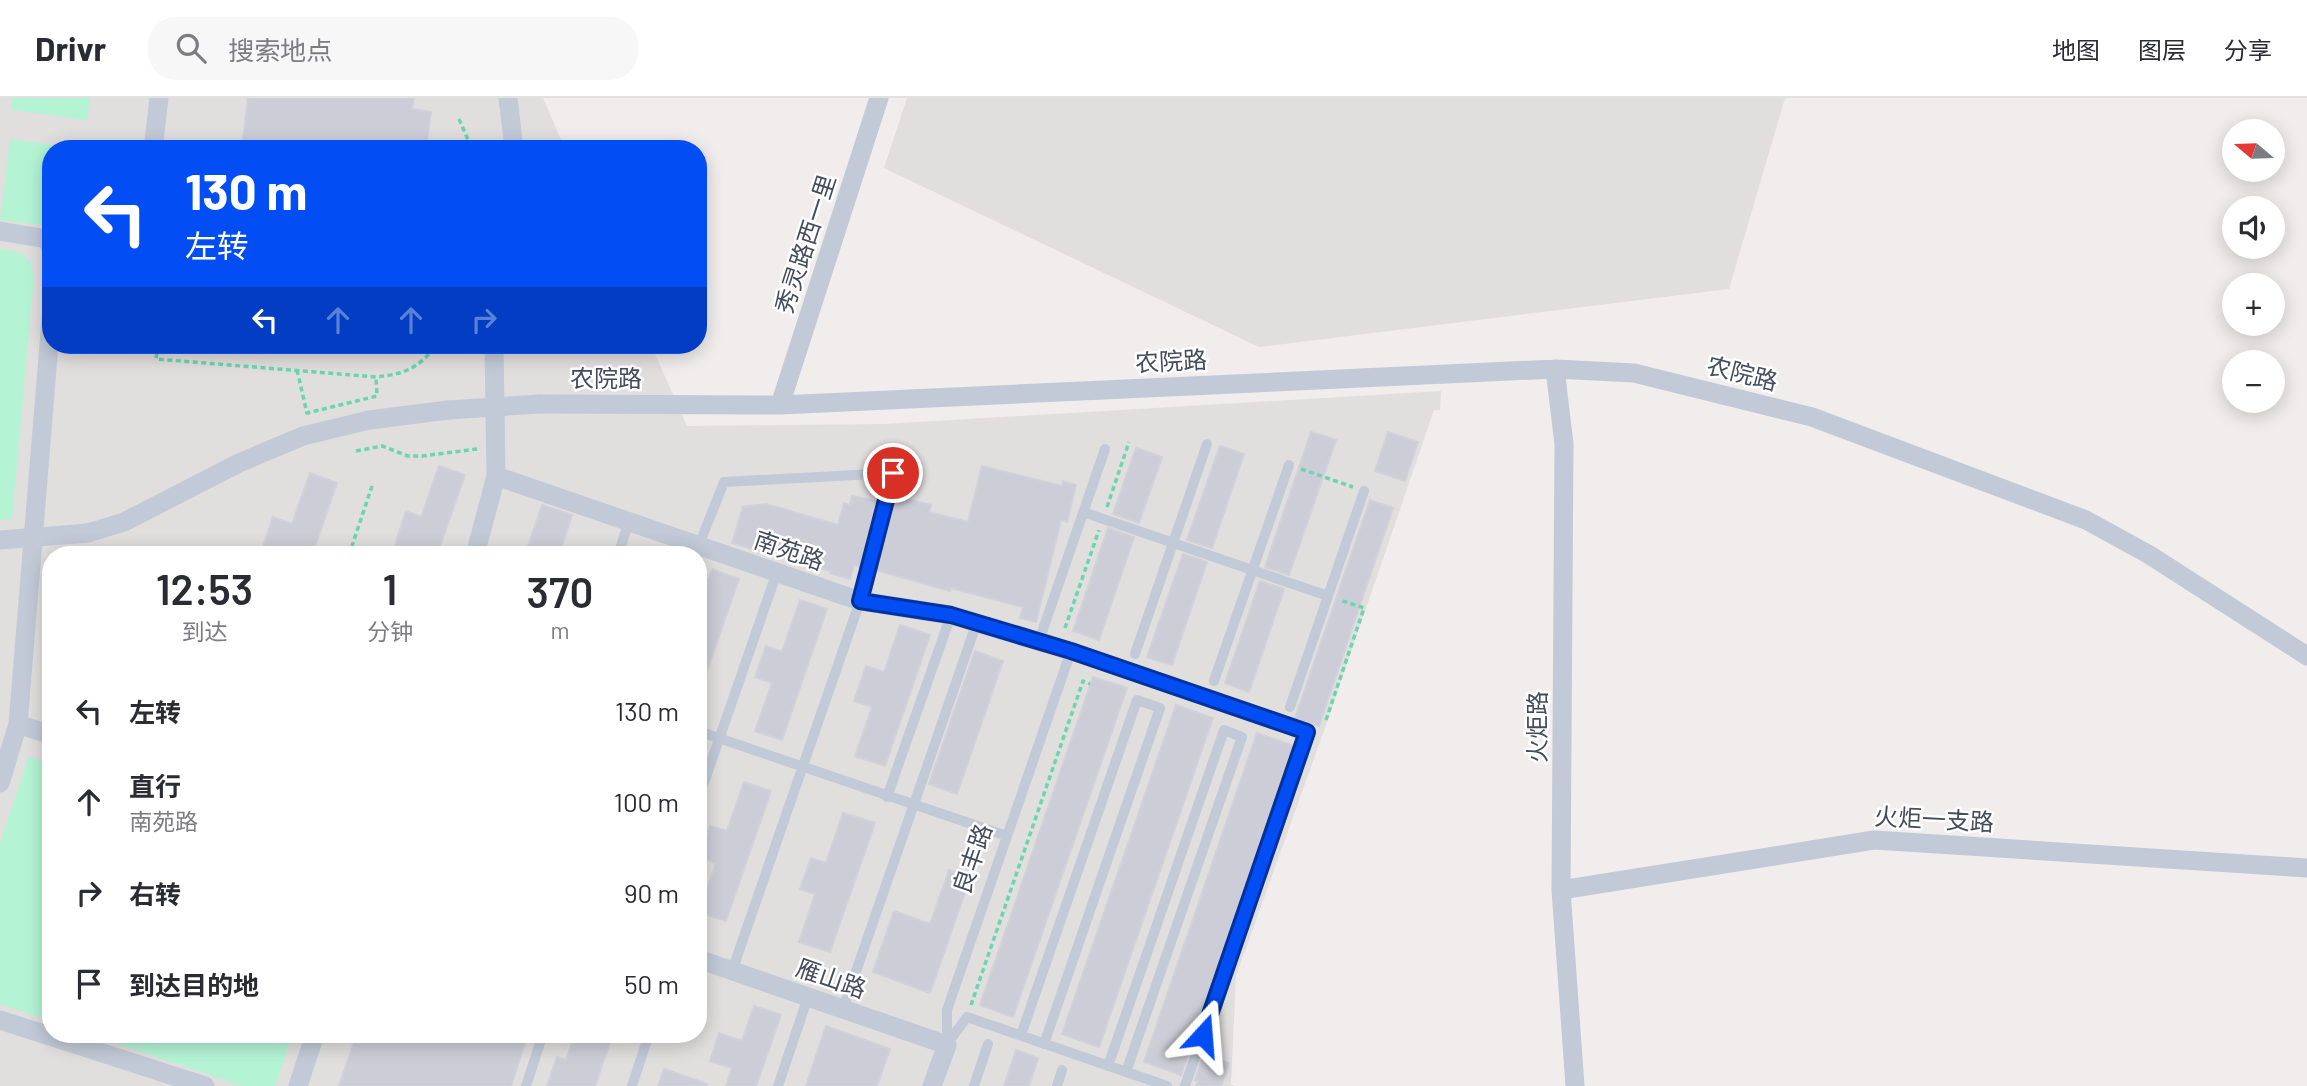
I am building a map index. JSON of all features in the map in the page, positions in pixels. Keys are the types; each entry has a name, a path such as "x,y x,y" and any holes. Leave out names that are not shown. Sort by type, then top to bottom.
{"street":[{"path":"154,140 159,98"},
{"path":"508,98 513,140"},
{"name":"秀灵路西一里","path":"780,405 879,98"},
{"path":"0,231 42,238"},
{"path":"0,783 18,724 48,354"},
{"path":"477,546 496,476 493,354"},
{"name":"农院路","path":"0,540 88,533 124,522 239,463 303,436 369,420 448,410 539,404 780,405 1555,369 1634,373 1812,417 2086,520 2148,554 2307,656"},
{"name":"火炬路","path":"1555,369 1563,444 1561,890 1575,1086"},
{"name":"南苑路","path":"496,476 629,522 689,546"},
{"name":"南苑路","path":"707,552 777,572 860,601 951,615 1071,651"},
{"path":"18,724 42,732"},
{"name":"火炬一支路","path":"1561,890 1874,840 2307,868"},
{"name":"雁山路","path":"707,962 947,1045"},
{"path":"0,1020 42,1034"},
{"path":"71,1043 205,1086"},
{"path":"298,1086 312,1043"},
{"name":"良丰路","path":"932,1086 947,1045"}],"lane":[{"path":"1135,654 1208,444"},
{"path":"1039,641 1105,449"},
{"path":"1214,681 1289,465"},
{"path":"692,546 724,482 893,473 860,601 732,971"},
{"path":"1290,707 1364,491"},
{"path":"1083,512 1328,596"},
{"path":"621,546 629,522"},
{"path":"707,775 777,572"},
{"path":"887,797 951,615"},
{"path":"843,1009 977,622"},
{"path":"1071,651 1307,732 1185,1086"},
{"name":"良丰路","path":"947,1045 947,1010 1071,651"},
{"path":"1021,1035 1137,700 1160,708 1044,1044"},
{"path":"1108,1066 1224,730 1242,737 1126,1072"},
{"path":"707,734 1007,836"},
{"path":"778,1086 808,997"},
{"path":"947,1045 967,1017 1167,1086"},
{"path":"526,1086 540,1043"},
{"path":"632,1086 646,1043"},
{"path":"974,1086 988,1044"},
{"path":"1057,1086 1062,1070"}],"path":[{"path":"459,119 468,140"},
{"path":"157,354 156,359 376,377 399,375 418,365 428,354"},
{"path":"297,370 307,413 377,396 376,377"},
{"path":"1065,628 1129,442"},
{"path":"356,450 382,446 408,456 422,456 495,447"},
{"path":"1289,465 1364,491"},
{"path":"352,546 372,486"},
{"path":"1326,720 1364,608 1328,596"},
{"path":"967,1017 1083,681 1090,684"}],"shaded area":[{"path":"0,98 543,98 561,140 42,140 42,354 655,354 687,426 885,424 1441,391 1440,410 1434,410 1325,728 1236,976 1231,1084 1235,1086 0,1086"},
{"path":"907,98 1785,98 1729,289 1259,347 884,168"}],"green space":[{"path":"11,98 90,98 87,120 11,110"},
{"path":"10,139 42,143 42,225 0,220"},
{"path":"0,249 14,251 27,258 34,276 12,519 0,520"},
{"path":"29,756 42,761 42,1018 0,1004 0,843"},
{"path":"115,1043 290,1043 275,1086 242,1086"}],"building":[{"path":"248,98 414,98 412,109 431,112 427,140 243,140"},
{"path":"1311,432 1336,440 1289,575 1265,567"},
{"path":"1388,432 1418,442 1405,481 1375,471"},
{"path":"1220,446 1244,454 1212,548 1187,540"},
{"path":"1136,448 1162,457 1139,523 1113,514"},
{"path":"439,466 465,475 440,546 395,545 406,511 421,517"},
{"path":"982,466 1062,486 1063,481 1076,485 1067,522 1061,520 1036,622 1020,618 1023,607 951,588 950,591 876,570 895,496 931,505 929,512 968,522"},
{"path":"310,473 337,483 315,546 263,546 273,517 292,524"},
{"path":"852,496 878,501 861,567 854,565 850,579 732,543 743,507 766,504 838,525 844,503 850,505"},
{"path":"1370,500 1393,508 1319,726 1295,718"},
{"path":"542,505 572,515 562,546 528,546"},
{"path":"1108,528 1134,537 1099,640 1073,631"},
{"path":"1183,554 1207,562 1172,665 1147,657"},
{"path":"712,569 739,579 707,670 707,583"},
{"path":"1260,581 1284,589 1249,692 1225,683"},
{"path":"800,600 827,609 782,740 755,731 772,683 755,677 766,646 782,652"},
{"path":"900,625 930,635 885,766 855,756 872,707 854,701 866,666 884,672"},
{"path":"975,651 1003,661 957,794 929,784"},
{"path":"1093,677 1127,688 1013,1017 980,1005"},
{"path":"1176,705 1213,718 1099,1047 1062,1034"},
{"path":"1257,733 1294,746 1181,1075 1144,1062"},
{"path":"744,782 771,791 726,921 707,915 707,889 716,863 707,860 707,834 710,826 727,831"},
{"path":"843,813 875,823 830,952 799,942 815,894 800,889 811,858 826,863"},
{"path":"949,870 970,878 930,993 873,972 894,911 930,924"},
{"path":"754,1006 781,1015 756,1086 726,1086 732,1068 710,1061 719,1033 742,1041"},
{"path":"826,1026 890,1049 877,1086 806,1086"},
{"path":"354,1043 525,1043 511,1086 339,1086"},
{"path":"572,1043 610,1043 595,1086 547,1086 557,1057 566,1060"},
{"path":"1016,1050 1038,1058 1029,1086 1004,1086"},
{"path":"1204,1054 1229,1063 1221,1086 1196,1086 1198,1081 1195,1080"},
{"path":"664,1069 707,1084 707,1086 658,1086"}],"route":[{"path":"893,473 860,601 951,615 1071,651 1307,732 1203,1035"}]}
